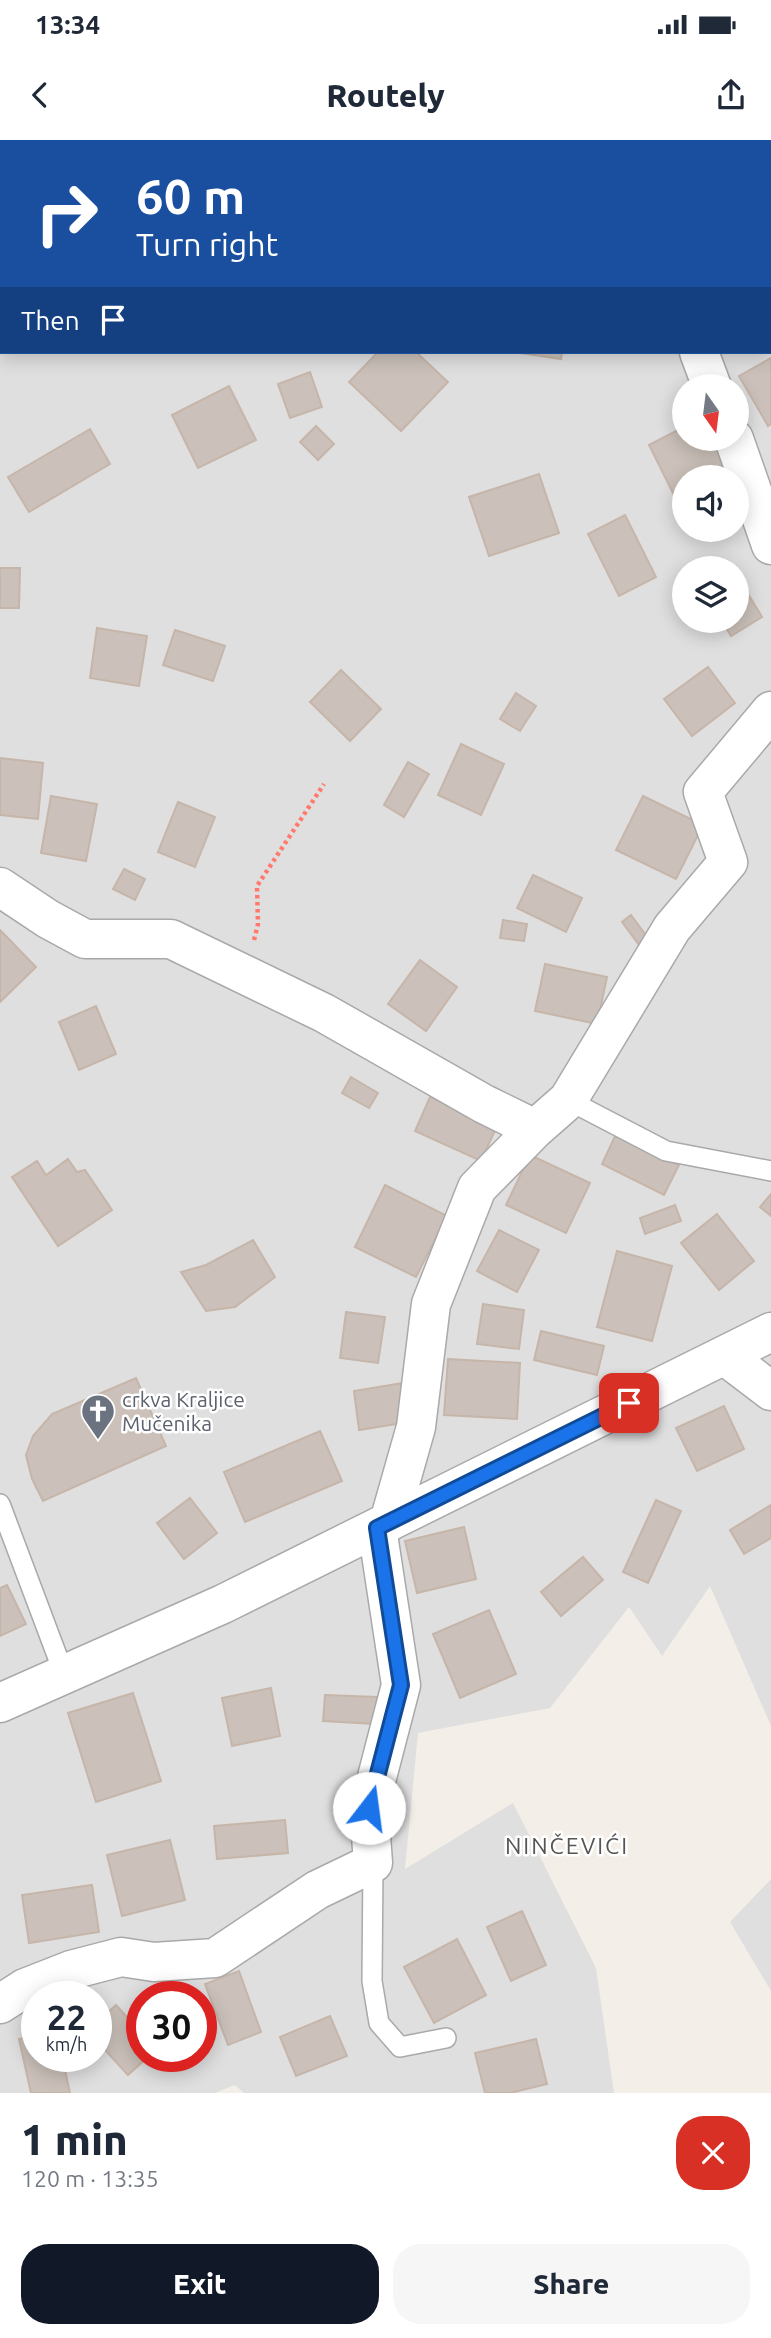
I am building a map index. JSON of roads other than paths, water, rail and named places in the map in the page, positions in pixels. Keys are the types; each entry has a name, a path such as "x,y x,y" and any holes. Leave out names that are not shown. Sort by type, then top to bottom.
{"street":[{"path":"700,354 707,374"},
{"path":"739,452 771,545"},
{"path":"0,2004 25,1988 71,1970 121,1957 154,1962 215,1958 317,1890 373,1863 369,1808 401,1685 383,1525 415,1427 431,1304 477,1188 568,1100 672,928 729,862 703,792 771,711"},
{"path":"0,887 48,919 85,939 171,939 324,1013 484,1104 535,1129"},
{"path":"0,1703 223,1604 771,1332"},
{"path":"725,1356 771,1391"}],"lane":[{"path":"568,1100 666,1151 771,1171"},
{"path":"0,1504 64,1674"},
{"path":"373,1863 372,1981 379,2022 400,2047 446,2038"}],"place":[{"name":"crkva Kraljice Mučenika","path":"98,1441"}],"district":[{"name":"NINČEVIĆI","path":"567,1845"}]}
